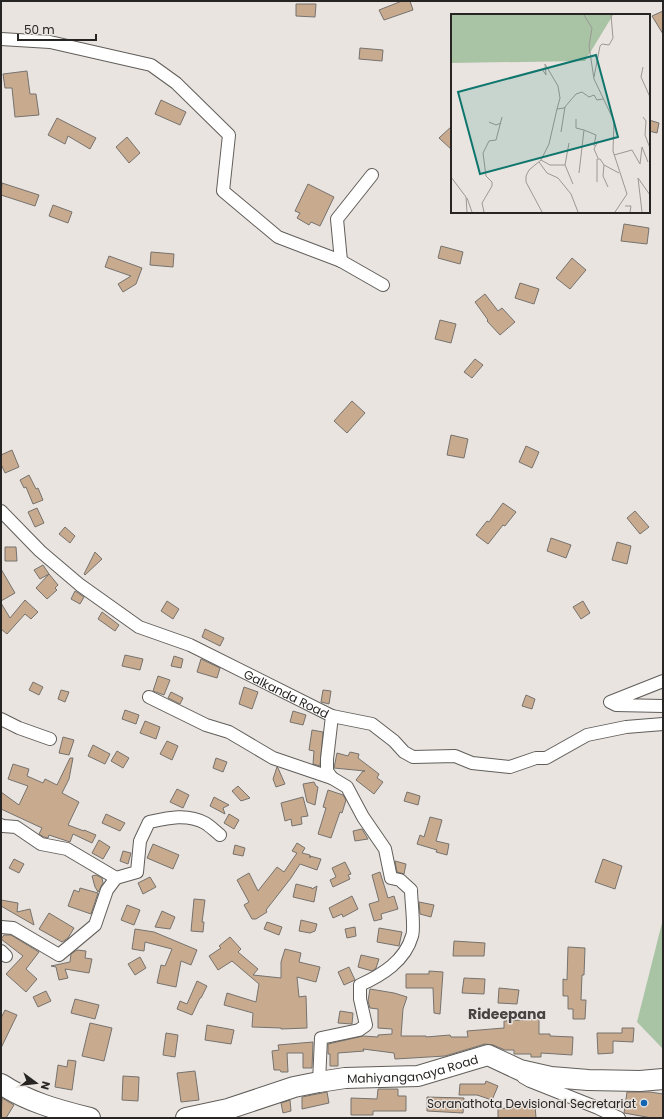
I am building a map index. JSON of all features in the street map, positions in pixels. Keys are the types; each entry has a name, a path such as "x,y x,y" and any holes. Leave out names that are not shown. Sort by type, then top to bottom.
{"main road":[{"name":"Mahiyanganaya Road","path":"186,1118 228,1109 294,1087 346,1078 418,1076 488,1055 520,1070 551,1077 588,1080 640,1081 663,1079"},
{"path":"1,1084 15,1094 36,1103 90,1118"}],"street":[{"path":"1,39 50,42 151,65 176,83 228,135 223,190 278,238 341,261 383,285"},
{"path":"341,261 337,219 372,175"},
{"name":"Galkanda Road","path":"1,511 40,551 80,585 139,627 190,645 332,716 326,759 327,771 332,778"},
{"path":"663,681 610,702 616,705 663,706"},
{"path":"149,698 206,725 229,732 273,758 332,778 347,787 363,817 385,849 391,878 400,880 411,890 413,935 404,955 377,977 360,985 360,999 366,1025 359,1030 321,1038 319,1082"},
{"path":"332,716 372,724 394,741 404,752 414,757 455,756 472,763 510,767 536,758 546,758 586,735 626,727 663,724"},
{"path":"1,719 19,728 50,739"},
{"path":"1,927 13,928 59,955 95,925 107,890 116,878 137,872 140,841 148,822 172,817 192,818 205,823 220,835"},
{"path":"1,825 16,827 41,844 67,850 116,878"},
{"path":"488,1055 530,1081 619,1118"}],"green space":[{"path":"663,919 663,1049 637,1022"}],"building":[{"path":"402,1 410,1 413,10 384,20 379,10"},
{"path":"296,4 316,4 315,17 296,16"},
{"path":"663,11 663,34 652,16"},
{"path":"360,48 383,50 382,61 359,59"},
{"path":"27,71 30,94 36,94 39,115 15,117 12,88 5,88 3,74"},
{"path":"161,100 186,112 180,125 155,114"},
{"path":"57,118 96,138 90,149 68,136 65,144 48,135"},
{"path":"650,120 659,123 657,133 650,131"},
{"path":"451,127 451,149 439,138"},
{"path":"127,137 140,153 129,163 116,147"},
{"path":"2,183 39,195 35,206 1,195"},
{"path":"308,184 334,197 320,226 311,222 309,225 297,218 300,213 295,211"},
{"path":"53,205 72,212 68,223 49,216"},
{"path":"624,224 649,228 647,244 621,241"},
{"path":"441,246 463,252 460,264 438,258"},
{"path":"151,252 174,254 173,267 150,265"},
{"path":"109,256 142,268 136,284 123,292 118,284 131,276 105,267"},
{"path":"572,258 586,270 570,289 556,278"},
{"path":"520,283 539,289 534,304 515,298"},
{"path":"485,294 498,311 502,308 515,322 500,335 487,321 488,320 475,302"},
{"path":"440,320 456,324 451,343 435,339"},
{"path":"475,359 483,365 472,378 464,372"},
{"path":"352,401 365,413 347,433 334,421"},
{"path":"451,435 468,439 464,458 447,455"},
{"path":"526,446 539,452 532,468 519,462"},
{"path":"12,450 19,467 5,473 1,464 1,455"},
{"path":"29,475 36,489 38,488 43,500 33,504 26,487 24,488 20,480"},
{"path":"503,503 516,512 505,526 503,525 488,544 476,535 487,521 489,522"},
{"path":"37,508 44,523 35,527 28,512"},
{"path":"635,511 649,527 640,534 627,518"},
{"path":"65,527 75,536 70,543 59,534"},
{"path":"551,538 571,545 566,558 547,551"},
{"path":"617,542 631,546 627,564 612,560"},
{"path":"5,547 16,547 17,561 5,561"},
{"path":"95,552 102,559 85,575 84,574"},
{"path":"43,565 49,574 40,579 34,570"},
{"path":"1,569 15,593 1,601"},
{"path":"49,574 58,585 55,588 57,590 47,599 36,588"},
{"path":"75,591 84,597 80,604 71,599"},
{"path":"25,600 38,612 31,619 25,614 7,634 1,629 1,603 10,618"},
{"path":"167,601 179,609 173,619 161,611"},
{"path":"583,601 590,613 581,619 573,607"},
{"path":"102,612 119,625 115,631 98,619"},
{"path":"205,629 224,638 220,646 202,637"},
{"path":"125,655 143,659 140,670 122,666"},
{"path":"174,656 183,659 181,668 171,666"},
{"path":"201,659 220,668 217,678 197,672"},
{"path":"158,676 170,680 164,695 153,691"},
{"path":"33,682 43,687 39,695 29,690"},
{"path":"244,687 258,692 252,709 239,704"},
{"path":"61,690 69,692 65,702 58,699"},
{"path":"323,690 331,691 329,704 321,702"},
{"path":"171,692 183,698 180,704 168,698"},
{"path":"526,695 535,699 532,709 522,706"},
{"path":"125,710 139,715 136,724 122,719"},
{"path":"293,711 306,715 303,725 290,722"},
{"path":"145,721 160,727 156,739 140,733"},
{"path":"312,730 323,732 320,766 313,764 314,751 309,750"},
{"path":"63,737 74,740 69,755 59,753"},
{"path":"167,741 178,746 172,760 160,754"},
{"path":"93,745 110,754 105,764 88,756"},
{"path":"117,751 129,758 123,768 111,761"},
{"path":"350,752 359,754 358,758 379,774 377,778 383,782 374,794 356,780 363,771 365,771 334,768 337,753 348,756"},
{"path":"70,758 73,758 69,779 62,793 79,802 68,825 96,835 92,843 73,834 70,842 49,835 48,838 44,837 39,834 42,828 1,809 1,792 19,805 28,786 8,779 13,764 29,769 27,776 43,783 45,779 57,785"},
{"path":"216,758 227,762 223,772 213,768"},
{"path":"277,767 285,784 276,787 273,779"},
{"path":"314,782 318,787 315,805 307,802 303,784"},
{"path":"238,786 250,798 241,801 232,791"},
{"path":"177,789 189,795 183,808 170,802"},
{"path":"328,790 343,795 346,800 331,838 318,834 326,808 323,807"},
{"path":"407,792 420,796 418,805 404,801"},
{"path":"214,797 229,805 223,808 225,814 210,806"},
{"path":"303,797 308,816 301,817 302,824 292,826 291,819 285,821 281,803"},
{"path":"106,814 125,823 120,831 102,823"},
{"path":"229,814 239,820 234,829 224,823"},
{"path":"430,817 442,820 436,841 449,844 447,855 436,852 437,850 417,844 420,835 424,837"},
{"path":"362,829 368,839 355,841 353,831"},
{"path":"99,840 110,847 103,859 92,853"},
{"path":"297,843 305,848 302,853 321,859 317,870 300,864 266,910 267,912 256,919 252,919 244,905 249,902 237,880 249,873 258,891 277,867 284,872 297,853 292,851"},
{"path":"153,844 179,855 173,869 147,858"},
{"path":"235,845 245,848 243,856 233,854"},
{"path":"123,851 131,853 128,864 120,861"},
{"path":"14,859 24,864 19,873 9,868"},
{"path":"603,859 622,866 615,889 595,882"},
{"path":"395,861 406,864 404,874 397,872"},
{"path":"345,862 351,874 348,875 350,879 333,887 330,880 336,877 332,868"},
{"path":"380,872 388,898 394,896 398,909 381,914 382,919 374,921 369,904 379,901 372,875"},
{"path":"96,875 102,878 103,883 98,892 92,876"},
{"path":"150,877 156,887 143,894 138,883"},
{"path":"296,884 312,889 317,886 314,902 293,897"},
{"path":"80,888 98,893 91,914 68,906 74,890 79,892"},
{"path":"352,896 358,909 343,917 342,914 333,918 329,908"},
{"path":"194,899 205,900 202,922 204,922 203,932 191,931"},
{"path":"1,900 18,903 17,912 30,909 34,925 1,906"},
{"path":"419,902 434,905 431,917 420,914"},
{"path":"127,905 140,910 134,925 121,920"},
{"path":"162,911 175,917 170,929 155,927"},
{"path":"49,913 74,928 68,938 62,942 39,929"},
{"path":"301,920 317,924 315,931 310,933 299,931"},
{"path":"267,922 282,927 279,935 264,929"},
{"path":"355,927 356,936 347,938 345,929"},
{"path":"379,928 402,932 399,946 377,942"},
{"path":"135,929 154,932 197,950 191,965 181,961 176,987 157,983 161,965 165,966 172,949 145,942 144,951 132,949"},
{"path":"4,935 11,935 39,952 26,969 37,979 26,992 6,974 23,956 1,939"},
{"path":"230,937 241,949 238,952 258,969 253,975 281,978 281,962 285,949 301,953 299,962 320,967 316,982 297,977 299,997 306,996 307,1028 281,1029 252,1027 253,1013 224,1005 227,993 256,1002 259,984 232,961 218,970 209,956 221,948 219,946"},
{"path":"454,941 485,943 484,956 453,956"},
{"path":"568,947 585,948 581,1000 586,1000 585,1019 573,1019 573,1009 568,1009 568,996 563,996 563,979 567,980"},
{"path":"77,950 86,951 85,958 92,959 89,973 65,969 68,978 59,980 56,967 51,966 70,962 71,954"},
{"path":"361,955 379,959 376,968 372,971 358,967"},
{"path":"140,957 146,968 135,975 128,964"},
{"path":"349,967 355,980 344,985 338,972"},
{"path":"429,971 443,972 440,1014 434,1013 433,988 406,988 406,974 429,974"},
{"path":"464,978 485,979 484,994 462,993"},
{"path":"197,981 207,986 192,1015 177,1009 180,1001 187,1004"},
{"path":"499,988 519,990 517,1004 498,1003"},
{"path":"370,989 407,997 403,1009 401,1036 426,1037 450,1035 451,1037 468,1037 467,1031 504,1028 504,1021 539,1019 539,1034 573,1037 572,1055 541,1053 541,1057 531,1057 531,1054 514,1054 514,1050 505,1050 493,1045 485,1044 445,1056 395,1059 394,1053 363,1049 364,1051 338,1053 338,1066 330,1066 328,1044 363,1036 378,1037 378,1035 392,1034 392,1029 378,1028 378,1009 370,1008 368,1001"},
{"path":"46,991 51,1001 38,1007 33,997"},
{"path":"75,999 99,1005 95,1019 71,1013"},
{"path":"5,1010 17,1015 1,1048 1,1018"},
{"path":"340,1011 353,1013 352,1024 338,1023"},
{"path":"90,1023 112,1028 104,1061 82,1056"},
{"path":"207,1025 234,1030 231,1044 205,1040"},
{"path":"622,1028 634,1028 633,1042 613,1041 613,1053 598,1054 597,1033 622,1033"},
{"path":"166,1033 178,1035 175,1057 163,1055"},
{"path":"313,1042 312,1068 303,1068 303,1053 287,1053 288,1072 274,1070 272,1051 279,1050 278,1045"},
{"path":"68,1060 76,1061 72,1090 55,1087 58,1065 67,1067"},
{"path":"195,1071 199,1100 181,1102 177,1073"},
{"path":"123,1076 139,1077 138,1101 122,1100"},
{"path":"486,1081 498,1086 492,1100 477,1095 459,1095 460,1084 485,1084"},
{"path":"378,1089 398,1089 398,1096 406,1096 406,1111 373,1111 373,1115 351,1115 351,1098 377,1099"},
{"path":"327,1092 329,1103 302,1109 302,1097"},
{"name":"Soranathota Devisional Secretariat","path":"627,1092 650,1092 663,1094 663,1118 652,1118 624,1113"},
{"path":"427,1097 464,1098 463,1113 427,1111"},
{"path":"2,1098 14,1105 6,1118 1,1118"},
{"path":"290,1100 291,1111 283,1113 281,1103"},
{"path":"535,1105 536,1118 498,1118 498,1109"}],"place":[{"name":"Soranathota Devisional Secretariat","path":"644,1103"}],"district":[{"name":"Rideepana","path":"507,1014"}]}
